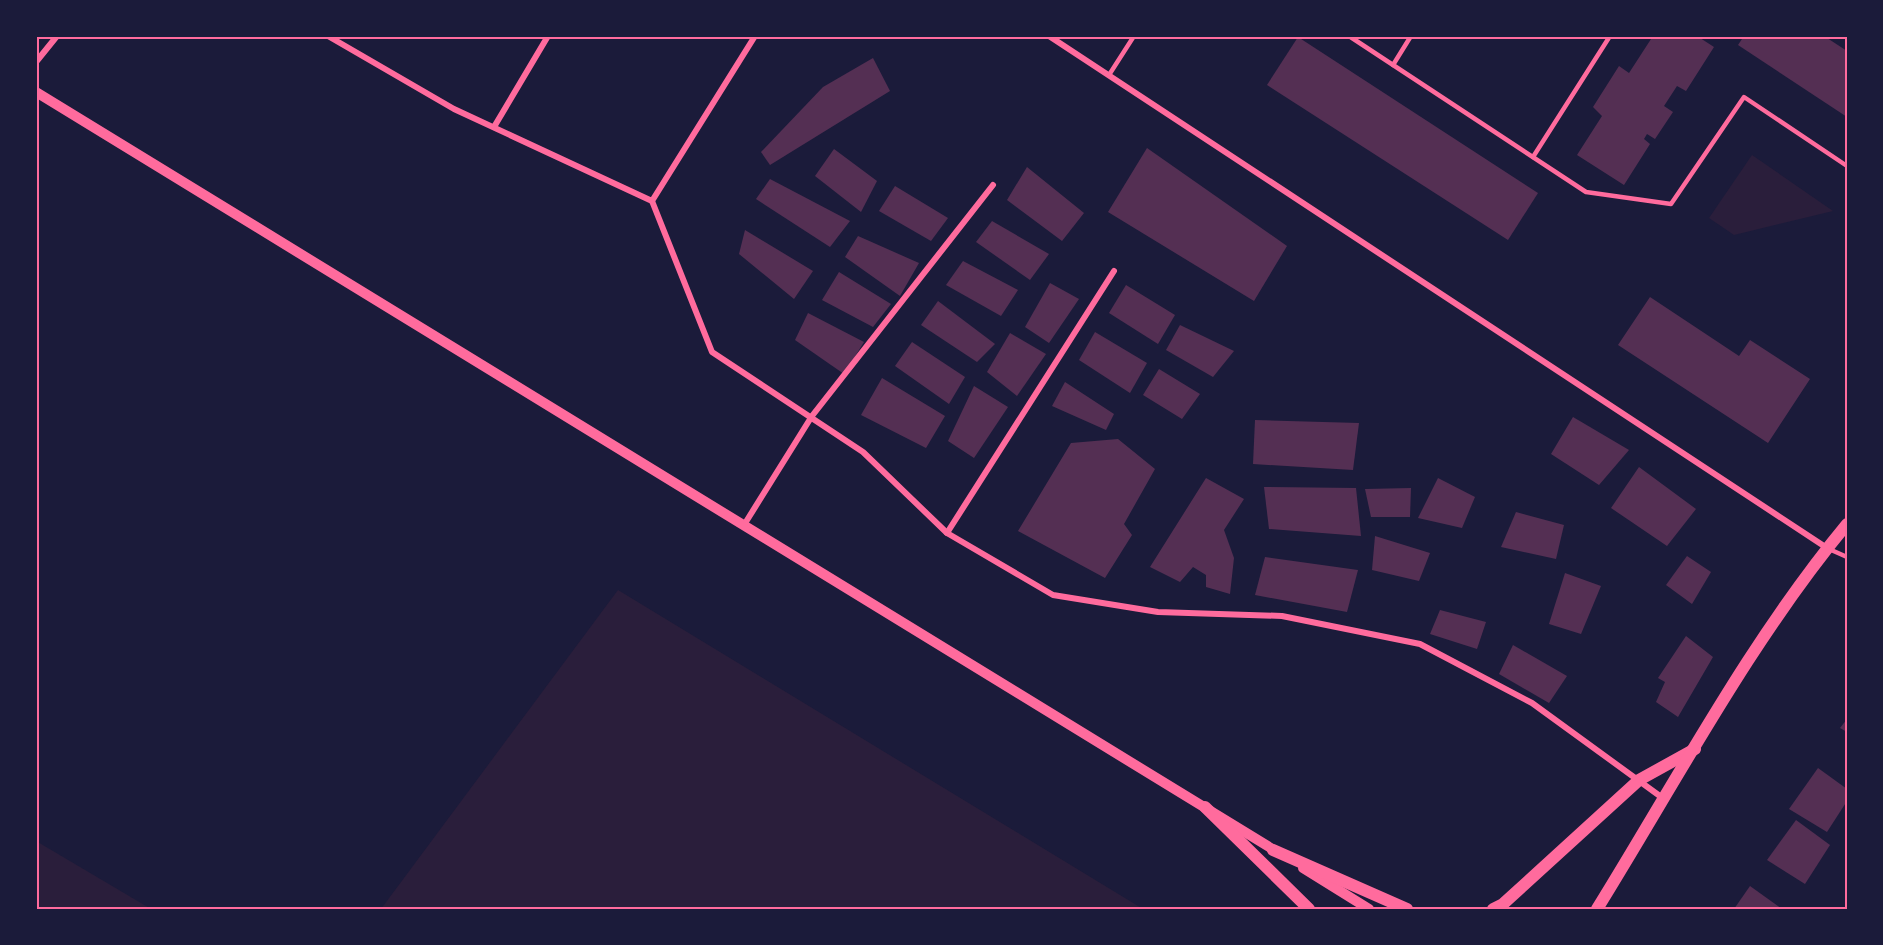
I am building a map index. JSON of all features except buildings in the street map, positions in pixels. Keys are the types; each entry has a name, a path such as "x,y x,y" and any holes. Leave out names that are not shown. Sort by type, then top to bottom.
{"main road":[{"path":"1597,909 1742,671 1827,548 1847,524"},
{"path":"1493,909 1503,904 1639,780 1696,748"},
{"path":"1205,807 1309,909"},
{"path":"1273,850 1407,909"}],"street":[{"path":"36,62 57,36"},
{"path":"328,36 454,109 652,201 712,352 812,416 863,452 947,533 1053,595 1158,612 1282,616 1420,644 1532,703 1665,800"},
{"path":"494,127 548,36"},
{"path":"652,201 755,36"},
{"path":"1049,36 1827,548"},
{"path":"36,92 1369,909"},
{"path":"744,525 812,416 993,185"},
{"path":"947,533 1114,271"}],"lane":[{"path":"1108,75 1134,36"},
{"path":"1349,36 1586,192 1671,204 1744,97 1847,166"},
{"path":"1393,65 1412,36"},
{"path":"1533,157 1610,36"},
{"path":"1827,548 1847,556"}],"shaded area":[{"path":"1752,155 1833,211 1734,235 1709,218"},
{"path":"618,590 1143,909 381,909"},
{"path":"36,841 151,909 36,909"}]}
